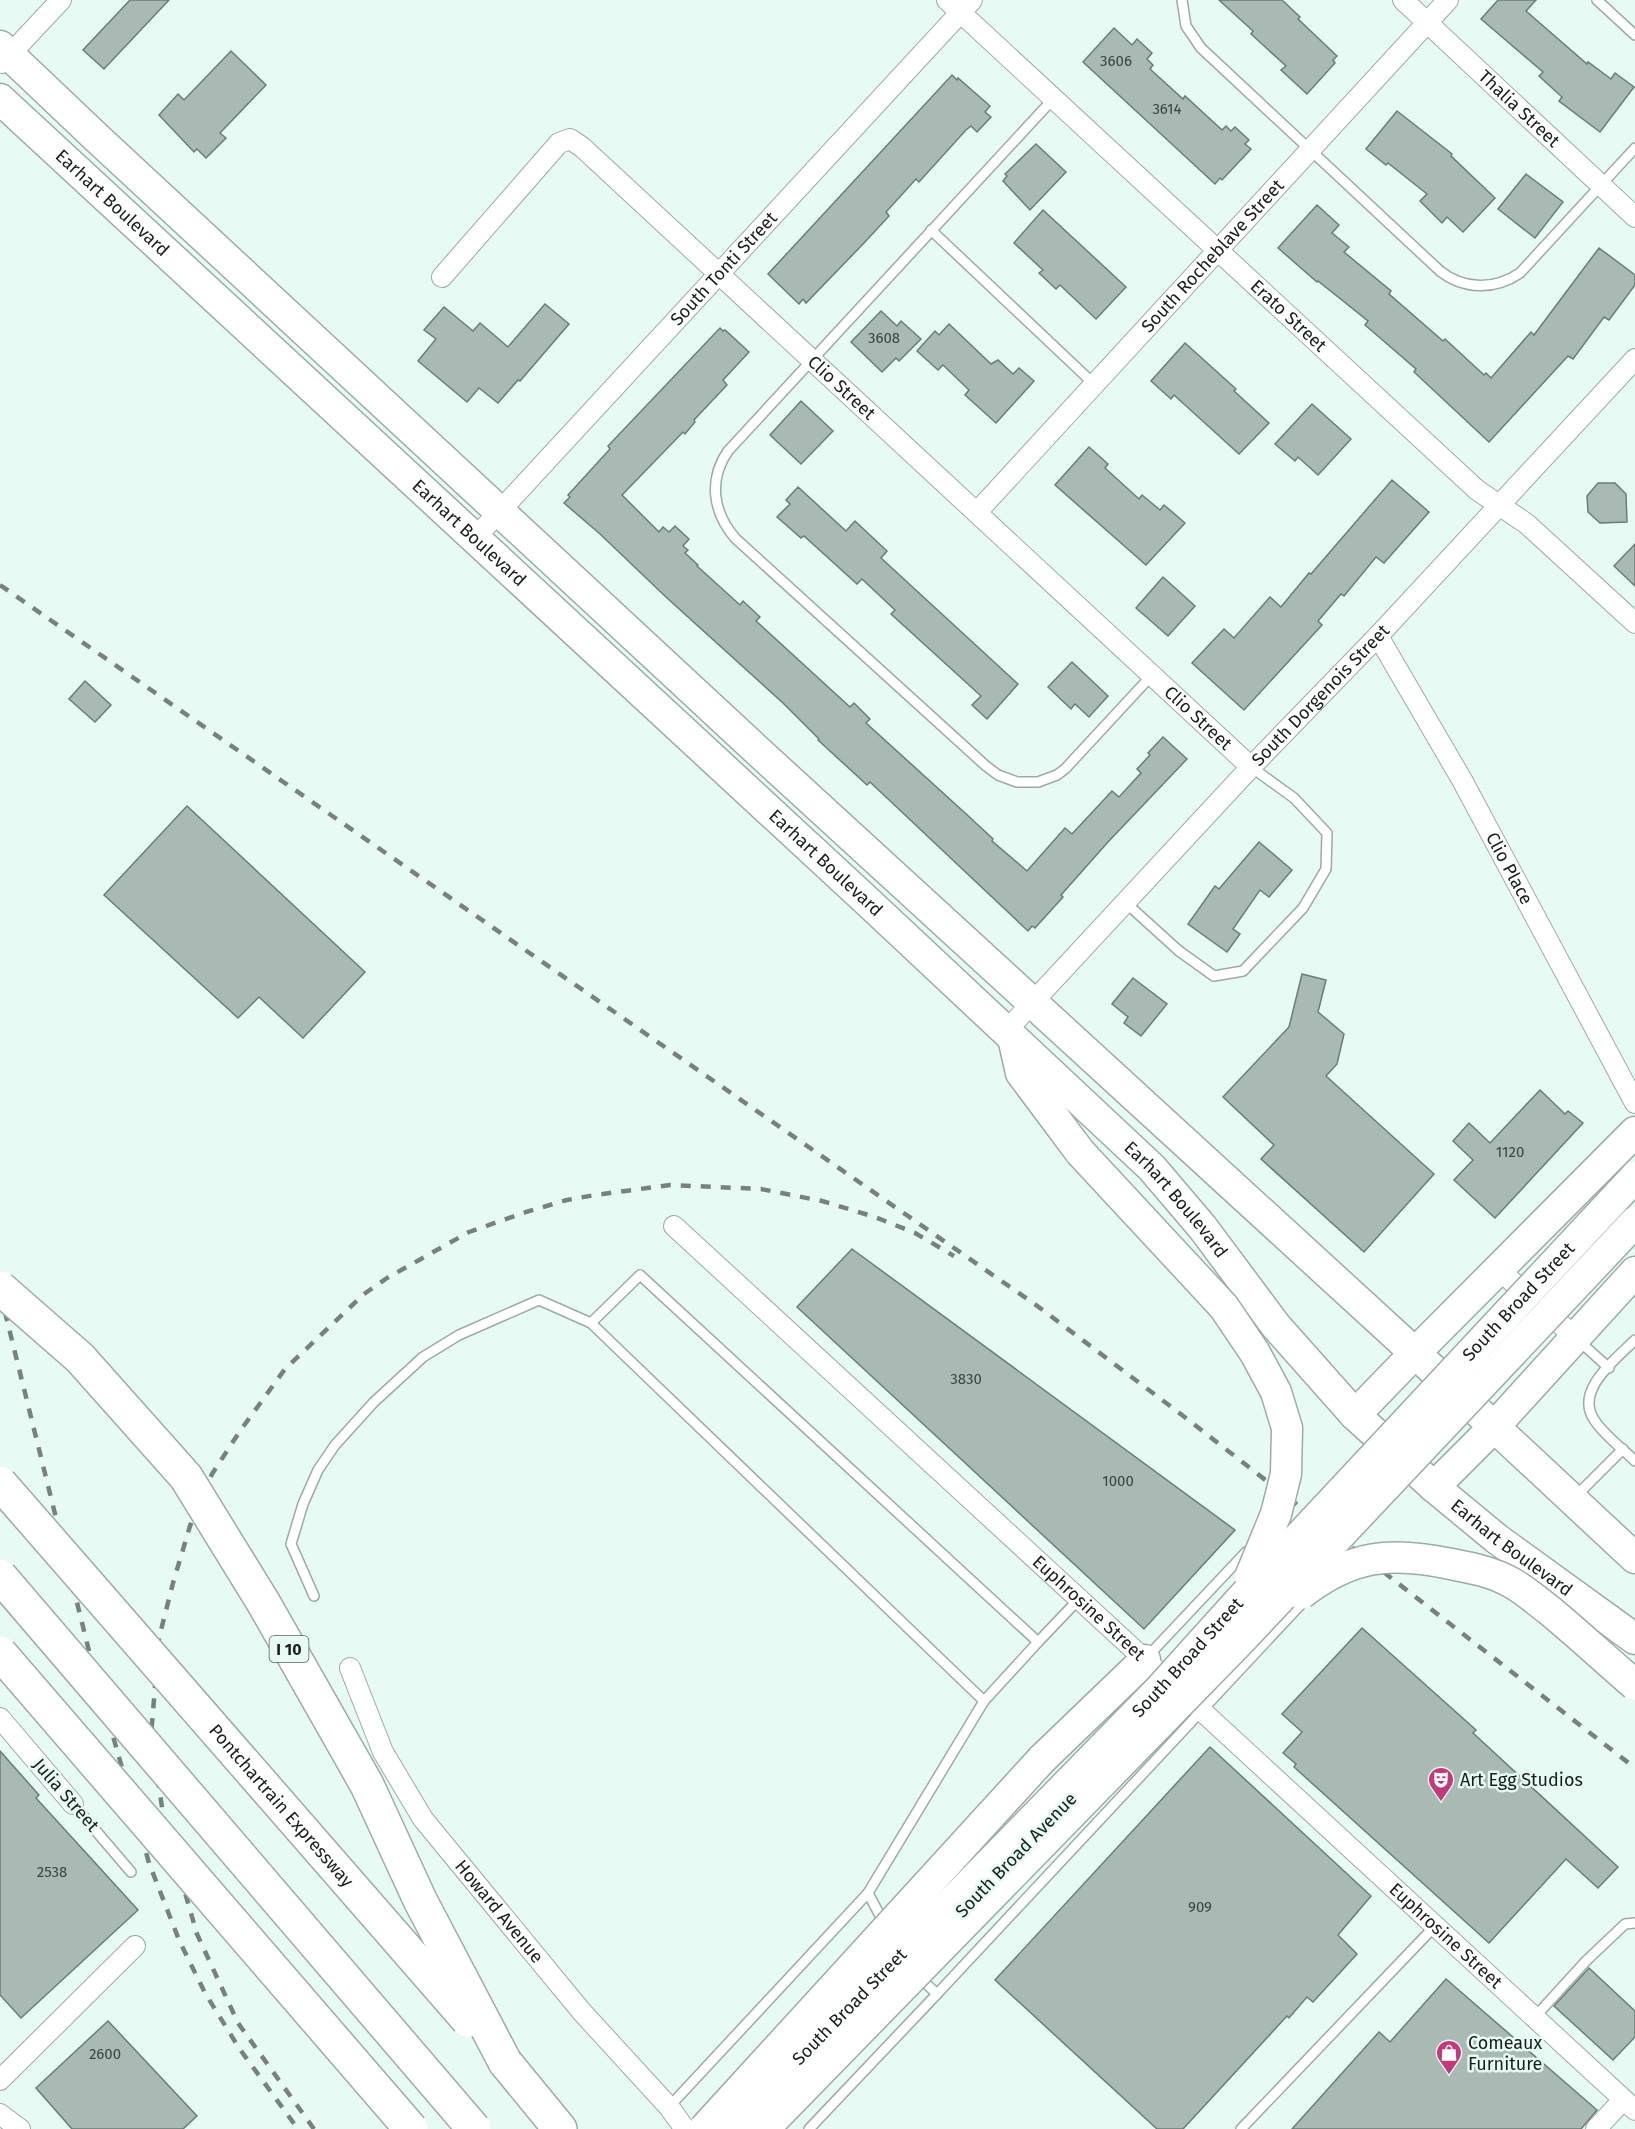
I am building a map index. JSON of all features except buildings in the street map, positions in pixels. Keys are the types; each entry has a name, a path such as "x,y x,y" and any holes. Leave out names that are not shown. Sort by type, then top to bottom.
{"highway":[{"name":"I 10","path":"0,1288 80,1358 186,1477 263,1602 367,1785 420,1900 505,2062"},
{"name":"Pontchartrain Expressway","path":"0,1483 505,2062 556,2125"},
{"path":"0,1576 474,2129"},
{"path":"0,1653 411,2129"}],"main road":[{"name":"Earhart Boulevard","path":"3,55 98,139 761,754 1415,1353 1635,1558"},
{"name":"Earhart Boulevard","path":"0,99 1152,1168 1203,1228 1276,1326 1355,1415 1434,1487 1497,1539 1635,1639"},
{"path":"219,302 245,275"},
{"path":"734,780 761,754"},
{"path":"1010,1035 1021,1073 1080,1152 1224,1307 1256,1353 1276,1392 1287,1428 1286,1474 1276,1514 1240,1600"},
{"path":"1355,1415 1635,1132"},
{"name":"South Broad Street","path":"730,2129 1158,1690 1635,1177"},
{"name":"South Broad Street","path":"764,2129 1241,1640 1635,1222"},
{"path":"1434,1487 1494,1427 1635,1272"},
{"path":"1241,1640 1306,1590 1334,1572 1358,1562 1388,1557 1427,1559 1480,1570 1514,1584 1568,1626 1635,1686"},
{"path":"704,2129 1042,1759 1145,1660"}],"street":[{"path":"3,55 61,0"},
{"name":"Thalia Street","path":"1402,0 1635,217"},
{"name":"South Rocheblave Street","path":"977,512 1448,0"},
{"name":"Erato Street","path":"960,4 1054,98 1477,490 1527,524 1635,623"},
{"name":"South Tonti Street","path":"474,539 719,273 960,4"},
{"name":"Clio Street","path":"442,278 560,144 570,139 582,147 719,273 1251,767"},
{"name":"South Dorgenois Street","path":"1010,1035 1034,1003 1251,767 1378,636 1635,359"},
{"name":"Clio Place","path":"1378,636 1462,780 1635,1102"},
{"name":"Euphrosine Street","path":"674,1226 1629,2105"},
{"path":"1498,1269 1575,1337"},
{"name":"South Broad Avenue","path":"749,2129 1178,1690 1281,1578"},
{"name":"Howard Avenue","path":"350,1668 383,1752 423,1819 582,2012 669,2107 685,2129"},
{"name":"Julia Street","path":"0,1718 73,1804"},
{"path":"0,2080 135,1946"},
{"path":"1596,2129 1629,2105"},
{"path":"0,2114 20,2129"}],"lane":[{"path":"1182,0 1186,26 1197,44 1440,271 1453,280 1474,286 1501,283 1520,273 1635,148"},
{"path":"1597,0 1635,35"},
{"path":"1054,98 728,451 722,461 716,482 715,499 722,520 735,538 986,766 1012,781 1038,782 1053,777 1065,769 1152,675"},
{"path":"931,230 1095,385"},
{"path":"1126,903 1179,951 1214,976 1243,971 1303,908 1326,869 1327,833 1294,798 1251,767"},
{"path":"591,1323 640,1275 1038,1642"},
{"path":"314,1596 291,1544 303,1504 318,1470 335,1445 374,1402 423,1357 459,1335 539,1300 591,1323 984,1701"},
{"path":"1575,1337 1609,1368"},
{"path":"1635,1340 1594,1386 1588,1398 1589,1409 1594,1420 1635,1461"},
{"path":"1572,1499 1623,1449"},
{"path":"809,2129 1305,1600 1281,1578 1246,1552 1145,1660"},
{"path":"669,2107 868,1893 984,1701 1079,1599"},
{"name":"Julia Street","path":"73,1804 131,1872"},
{"path":"868,1893 891,1935"},
{"path":"1534,2018 1586,1961 1625,1924 1635,1923"},
{"path":"1241,2129 1435,1926"},
{"path":"896,1945 907,1966 937,1994"}],"railway":[{"path":"0,585 1036,1305 1182,1415 1635,1768"},
{"path":"314,2129 238,2023 197,1934 164,1820 151,1736 159,1638 190,1526 212,1474 285,1369 364,1294 387,1278 469,1232 526,1212 567,1200 595,1195 670,1185 761,1189 822,1201 875,1217 915,1233 954,1256"},
{"path":"0,1292 90,1655 149,1863 179,1940 205,1993 239,2048 298,2129"}],"place":[{"name":"Art Egg Studios","path":"1441,1803"},
{"name":"Comeaux Furniture","path":"1449,2076"}]}
